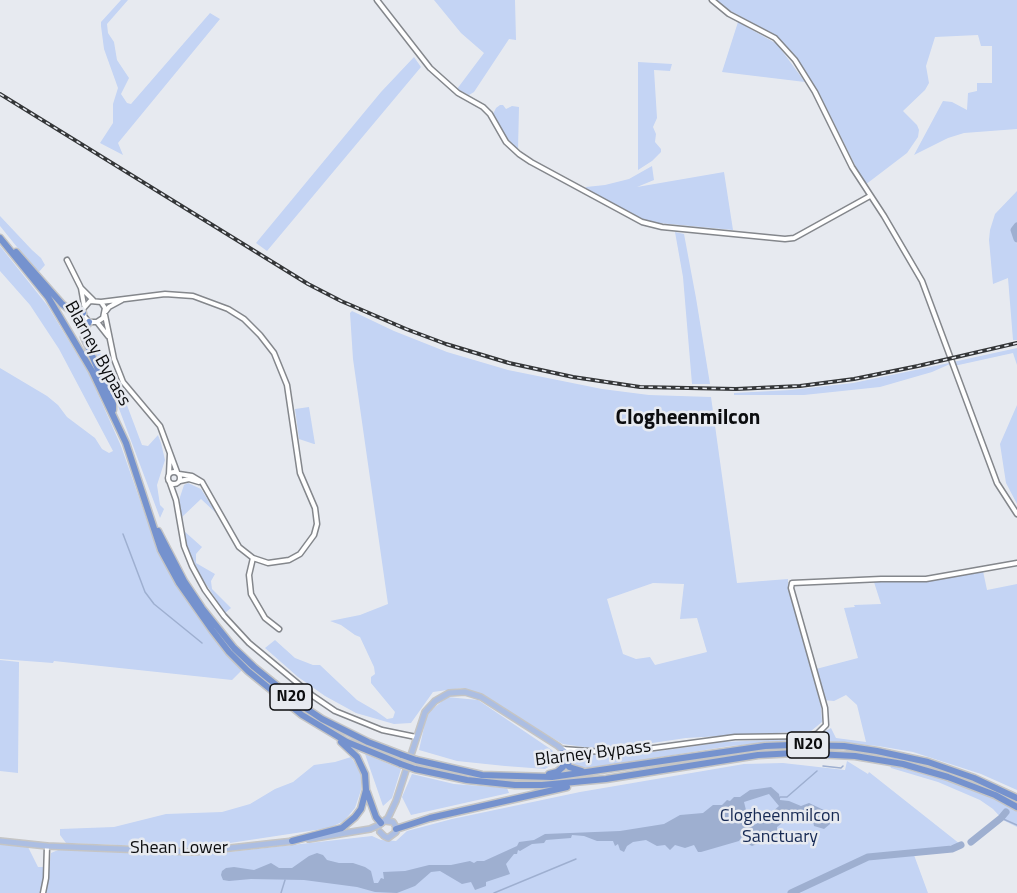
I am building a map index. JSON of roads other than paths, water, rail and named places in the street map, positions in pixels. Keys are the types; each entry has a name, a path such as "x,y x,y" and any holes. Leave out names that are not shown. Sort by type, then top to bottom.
{"highway":[{"path":"0,238 22,258 62,304 70,310 84,309"},
{"name":"Blarney Bypass","path":"0,238 36,281 64,322 92,371 126,443 161,549 179,583 200,615 229,652 248,671 302,715 347,742 415,768 467,780 515,785 567,784 758,755 795,753 855,756 903,764 948,777 995,795 1017,807"},
{"path":"90,322 84,330 84,337 113,404 112,413"},
{"name":"Blarney Bypass","path":"151,516 192,594 234,648 254,667 291,698 322,719 368,742 416,760 482,775 531,777 592,772 765,747 844,746 886,752 928,762 974,778 1017,798"},
{"path":"302,715 353,751 365,774 366,790 376,817 382,823"},
{"path":"562,751 570,768 592,772"},
{"path":"531,777 559,771 563,765 562,751"},
{"path":"395,826 606,779"},
{"path":"292,841 334,831 348,823 360,809 366,790"}],"main road":[{"path":"396,801 395,834 384,836 380,832 382,823 389,816 396,801 421,721 430,705 440,698 459,692 481,697 562,751"},
{"path":"382,823 388,820 395,826"},
{"name":"Shean Lower","path":"347,834 382,823"},
{"name":"Shean Lower","path":"0,841 47,846 205,852 380,832"}],"street":[{"path":"377,0 430,68 458,93 483,107 490,114 506,142 519,154 642,222 662,227 794,238 870,196"},
{"path":"712,0 729,14 775,38 784,47 815,92 852,167 922,281 997,483 1017,514"},
{"path":"67,260 81,288 84,309 90,322 97,322 105,330 111,344"},
{"path":"81,288 94,300 101,302 168,294 193,296 217,304 244,319 266,341 278,361 290,395 300,473 315,508 317,524 308,545 290,560 268,563 253,558 239,547 202,483 192,476 172,472 169,474"},
{"path":"97,322 109,307 125,299"},
{"path":"84,309 94,300"},
{"path":"101,302 114,359 123,382 160,426 171,453 179,481 176,500"},
{"path":"171,453 168,478 176,500 184,546 199,579 224,616 249,643 313,696 336,711 382,730 416,737"},
{"path":"170,483 189,479 202,483"},
{"path":"253,558 249,575 251,594 265,618 279,628"},
{"path":"562,751 575,749 617,753 735,737 817,734 826,725 825,708 791,588 792,583 926,579 1017,563"},
{"path":"43,893 47,846"}],"waterway":[{"path":"1017,226 1014,230 1017,239"},
{"path":"123,534 145,592 154,604 202,643"},
{"path":"823,766 841,768 843,766"},
{"path":"779,799 787,797 817,771"},
{"path":"971,842 1006,812"},
{"path":"1001,818 1017,825"},
{"path":"791,893 868,857 952,849 961,845"},
{"path":"494,893 576,859"},
{"path":"281,893 285,880"}],"railway":[{"path":"0,94 308,284 406,329 509,363 573,377 640,387 736,389 800,386 854,379 1017,343"}],"district":[{"name":"Clogheenmilcon","path":"688,419"}],"park label":[{"name":"Clogheenmilcon Sanctuary","path":"780,827"}]}
